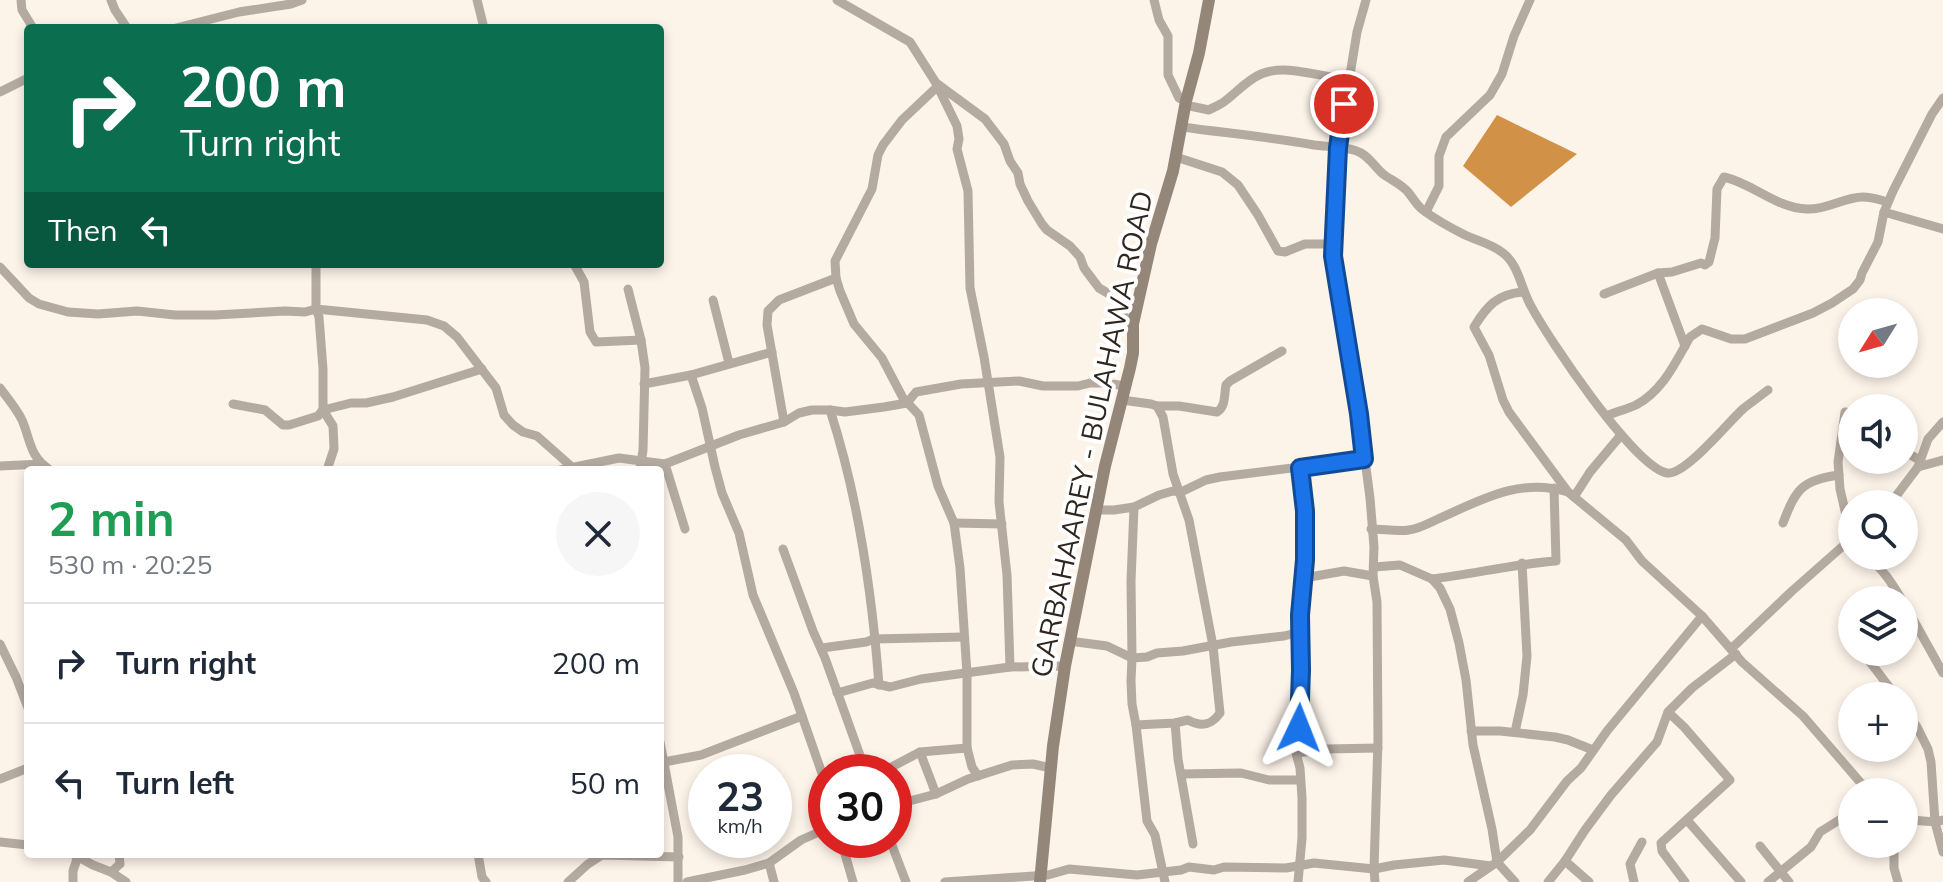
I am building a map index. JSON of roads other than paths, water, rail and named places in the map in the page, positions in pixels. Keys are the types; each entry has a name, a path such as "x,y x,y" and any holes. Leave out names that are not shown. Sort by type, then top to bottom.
{"main road":[{"name":"GARBAHAAREY - BULAHAWA ROAD","path":"1041,878 1051,768 1069,641 1105,466 1133,353 1133,324 1151,244 1176,157 1209,0"}],"street":[{"path":"21,0 22,10 31,24"},
{"path":"111,0 124,24"},
{"path":"192,24 302,0"},
{"path":"477,0 483,24"},
{"path":"837,0 910,42 937,85 957,126 957,149 967,182 970,288 1000,457 998,491 1006,549 1010,667"},
{"path":"1154,0 1159,20 1168,36 1168,75 1179,98 1186,103 1209,110 1261,74 1283,70 1349,79"},
{"path":"1202,0 1203,30"},
{"path":"1366,0 1357,32 1338,148 1332,244 1370,498 1377,602 1375,882"},
{"path":"1426,212 1439,186 1439,156 1446,137 1490,95 1502,74 1530,0"},
{"path":"0,92 24,80"},
{"path":"937,85 902,120 883,145 878,155 872,189 835,261 836,278 854,324 882,358 898,390 919,415 938,486 954,523 967,674 967,748 978,776"},
{"path":"937,85 985,119 1004,144 1028,201 1042,224 1070,246 1080,257 1092,280 1116,298 1121,313 1133,324"},
{"path":"1606,416 1650,395 1674,367 1690,337 1702,329 1731,339 1745,339 1813,313 1843,296 1860,280 1878,242 1886,207 1943,98"},
{"path":"1932,114 1943,123"},
{"path":"1182,127 1360,152 1407,191 1426,212 1502,252 1516,270 1523,292 1552,340 1621,435 1654,467 1668,473 1675,472 1768,390"},
{"path":"1176,157 1222,172 1238,185 1278,251 1285,252 1305,244 1332,244"},
{"path":"1604,294 1658,273 1709,262 1715,238 1717,189 1724,177 1739,180 1774,200 1809,210 1862,197 1943,229"},
{"path":"0,267 29,298 68,312 137,311 215,315 316,309 427,320 444,326 457,337 496,388 504,415 513,425 537,436 571,466"},
{"path":"316,268 323,410 333,426 334,449 328,466"},
{"path":"576,268 584,282 590,332 596,342 641,340"},
{"path":"1658,273 1685,346"},
{"path":"784,422 767,325 768,311 779,300 836,278"},
{"path":"628,289 645,368 641,466"},
{"path":"1523,292 1511,293 1492,303 1474,327 1489,355 1509,412 1571,494 1626,540 1657,576 1702,616 1742,662 1803,716 1857,778"},
{"path":"713,300 729,363"},
{"path":"1122,400 1217,412 1223,406 1226,385 1282,351"},
{"path":"644,384 691,375 772,352"},
{"path":"233,404 265,410 283,425 289,425 318,416 323,410 393,397 482,369"},
{"path":"691,375 722,493 739,533 753,595 815,754"},
{"path":"577,466 619,458 641,466 665,464 739,435 784,422 799,413 812,410 845,412 907,403 916,392 961,384 1019,381 1043,386 1105,383 1126,386"},
{"path":"0,388 16,408 29,445 45,466"},
{"path":"1136,725 1188,720 1197,725 1207,724 1212,723 1220,713 1213,646 1189,520 1173,474 1163,417 1157,406"},
{"path":"830,410 861,533 874,613 879,685"},
{"path":"1900,490 1919,464 1928,439 1943,422"},
{"path":"1571,494 1621,435"},
{"path":"1097,510 1134,507 1159,495 1181,492 1220,477 1364,459"},
{"path":"1919,464 1943,460"},
{"path":"665,464 685,529"},
{"path":"0,466 24,467"},
{"path":"1298,882 1302,798 1296,753 1305,511 1300,468"},
{"path":"1783,523 1799,489 1822,477 1839,475 1840,490"},
{"path":"1371,529 1408,531 1490,495 1524,488 1554,488 1571,494"},
{"path":"1432,579 1522,563 1556,561 1554,488"},
{"path":"1134,507 1131,692 1147,821 1155,835 1163,877"},
{"path":"954,523 1002,524"},
{"path":"783,549 859,754"},
{"path":"1548,882 1627,776 1657,742 1668,712 1734,651 1798,585 1838,551"},
{"path":"1515,732 1527,656 1522,563"},
{"path":"1304,578 1344,571 1374,571 1400,565 1432,579 1440,588 1450,609 1459,643 1475,757 1495,840 1494,864"},
{"path":"1468,882 1494,864 1530,830 1702,616"},
{"path":"1069,641 1107,646 1132,658 1300,632"},
{"path":"1918,632 1943,673"},
{"path":"822,648 874,639 963,637"},
{"path":"0,644 24,698"},
{"path":"837,693 865,684 890,687 921,679 1010,667 1065,666"},
{"path":"1873,666 1885,682"},
{"path":"1668,712 1730,780 1661,843 1660,847 1685,882"},
{"path":"678,882 678,837 664,762 701,755 802,716"},
{"path":"1175,723 1193,844"},
{"path":"1918,729 1931,762 1943,852"},
{"path":"1471,731 1515,732 1568,740 1593,750"},
{"path":"912,756 920,752 967,748"},
{"path":"1296,753 1378,748"},
{"path":"920,752 936,794"},
{"path":"912,800 1012,765 1033,764 1051,768"},
{"path":"0,779 24,770"},
{"path":"1181,774 1241,773 1269,780 1300,780"},
{"path":"1918,819 1939,821"},
{"path":"1687,820 1741,882"},
{"path":"1768,882 1811,847 1820,832 1838,821"},
{"path":"687,882 769,863 808,837"},
{"path":"0,842 24,845"},
{"path":"1634,882 1630,864 1642,842"},
{"path":"1760,846 1789,882"},
{"path":"664,857 679,857"},
{"path":"73,882 75,858"},
{"path":"81,858 126,882"},
{"path":"111,872 120,864 119,858"},
{"path":"479,858 486,882"},
{"path":"568,882 597,858"},
{"path":"846,858 853,882"},
{"path":"897,858 906,882"},
{"path":"1894,858 1898,882"},
{"path":"945,882 1041,878 1069,869 1116,878 1138,878 1163,877 1189,867 1201,872 1224,867 1286,868 1327,864 1374,869 1444,860 1494,864 1515,882"},
{"path":"1565,861 1589,882"},
{"path":"769,863 774,882"}]}
